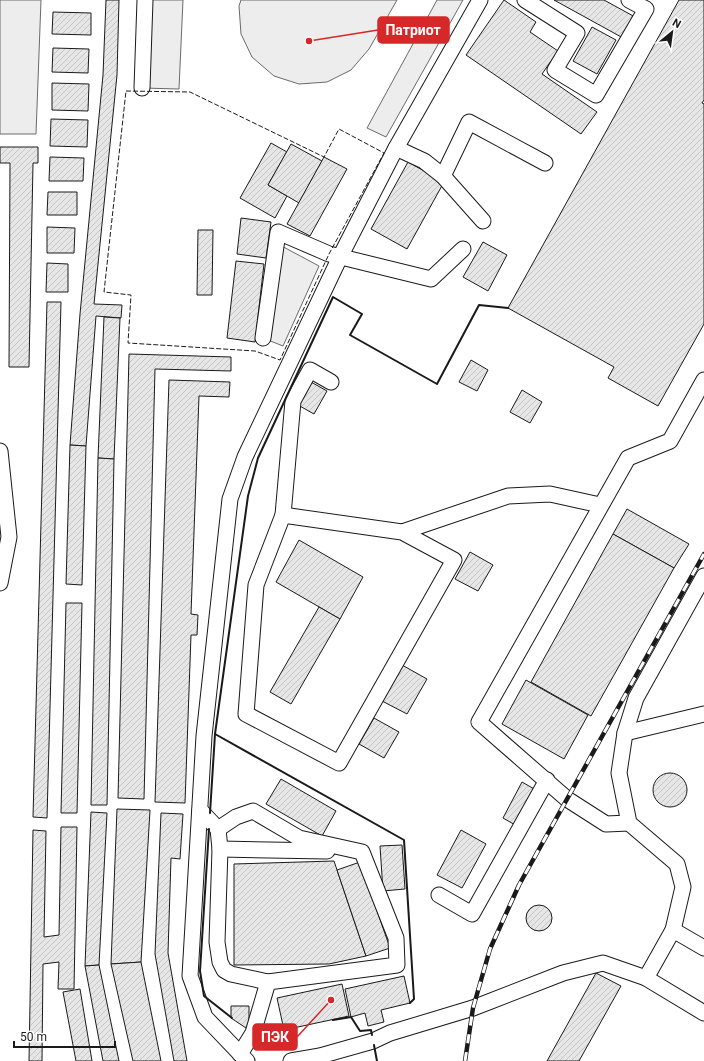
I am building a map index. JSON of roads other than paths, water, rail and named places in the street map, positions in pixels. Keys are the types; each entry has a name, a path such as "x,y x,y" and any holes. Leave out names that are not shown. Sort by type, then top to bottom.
{"lane":[{"path":"142,88 145,0"},
{"path":"268,982 253,1033 244,1057 205,1017 190,976 204,736 230,499 245,458 340,257 396,148 480,0"},
{"path":"525,0 576,33 555,70 596,95 646,9 629,0"},
{"path":"443,176 469,122 545,163"},
{"path":"396,148 424,161 443,176 483,221"},
{"path":"263,338 278,232 329,254 430,279 463,249"},
{"path":"283,515 402,532 454,560 339,763 246,714 256,585 283,515 293,401 310,370 331,382"},
{"path":"628,823 606,824 567,798 479,722 600,505 628,458 670,441 704,380"},
{"path":"0,451 9,537 0,583"},
{"path":"402,532 508,496 550,494 600,505"},
{"path":"646,978 673,930 683,887 677,864 628,823 619,773 625,732 636,698 704,576"},
{"path":"625,732 704,714"},
{"path":"439,895 472,914 547,780"},
{"path":"200,810 218,829 220,849 217,942 220,962 224,970 231,974 268,982 397,965 396,938 362,852 299,838 253,811 236,817 218,829"},
{"path":"220,849 330,851"},
{"path":"673,930 704,948"},
{"path":"291,1061 320,1059 473,1008 563,973 602,963 646,978 704,1013"}],"railway":[{"path":"465,1061 473,1008 490,949 519,885 704,554"}],"place":[{"name":"Патриот","path":"309,41"},
{"name":"ПЭК","path":"331,1000"}]}
